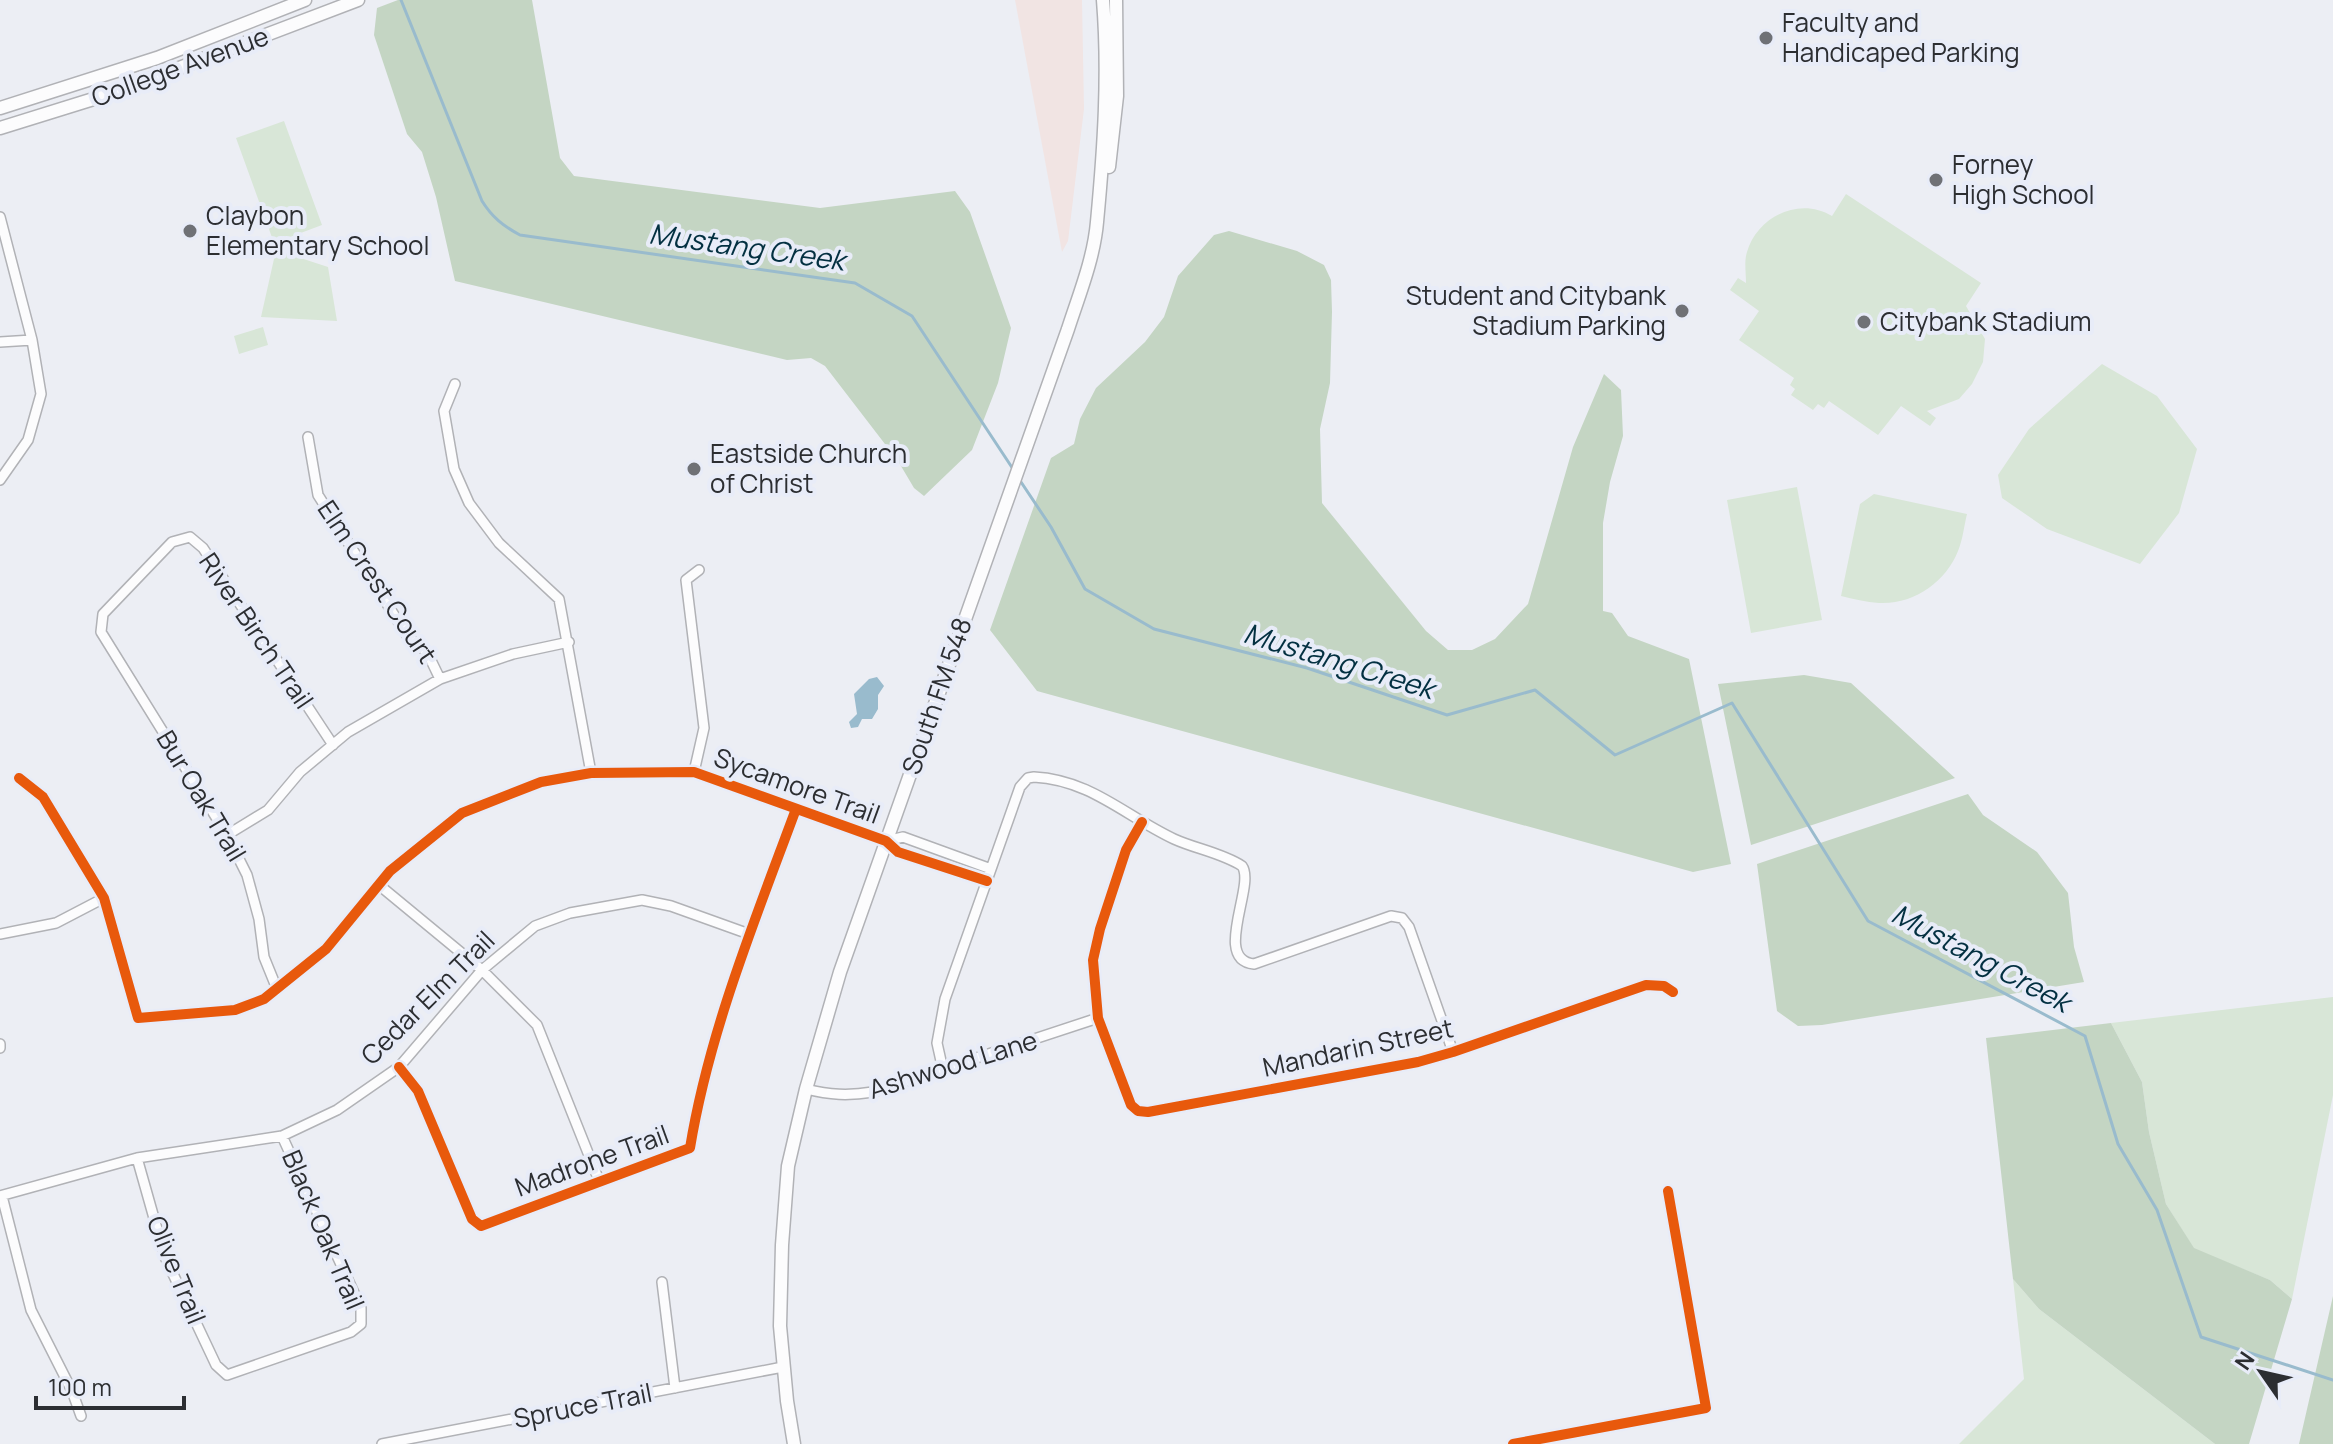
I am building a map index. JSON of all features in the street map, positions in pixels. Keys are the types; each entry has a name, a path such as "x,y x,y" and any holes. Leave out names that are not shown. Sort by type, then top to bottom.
{"main road":[{"name":"College Avenue","path":"0,108 114,73 305,0"},
{"name":"College Avenue","path":"0,128 118,91 358,0"},
{"name":"South FM 548","path":"794,1444 780,1326 788,1166 806,1089 840,972 1079,296 1098,220 1107,82 1103,0"},
{"name":"South FM 548","path":"1098,220 1103,211 1117,96 1116,0"},
{"path":"114,73 118,91"}],"street":[{"path":"0,217 32,340 41,394 28,440 0,480"},
{"path":"0,342 32,340"},
{"path":"455,384 444,411 454,469 469,503 499,543 559,599 591,773"},
{"name":"Elm Crest Court","path":"308,437 318,495 408,637 427,652 440,679"},
{"name":"River Birch Trail","path":"103,614 172,542 190,537 203,548 333,745"},
{"path":"694,772 704,728 686,580 699,570"},
{"name":"Bur Oak Trail","path":"103,614 101,632 227,835 247,875 259,919 264,957 277,989"},
{"path":"227,835 268,810 300,772 348,732 440,679 513,654 569,642"},
{"name":"Sycamore Trail","path":"104,898 138,1018 235,1010 264,999 326,949 390,871 462,813 541,782 591,773 694,772 886,841 898,852 987,881"},
{"path":"0,934 56,923 104,898 43,797 19,778"},
{"path":"943,1070 937,1043 941,1014 1020,787 1028,778 1043,778 1094,791 1142,822 1186,844 1235,862 1246,871 1237,926 1237,951 1243,961 1254,964 1391,916 1402,918 1409,927 1453,1052"},
{"name":"Madrone Trail","path":"399,1067 418,1091 472,1219 481,1226 690,1148 699,1094 749,934 796,809"},
{"path":"1098,1018 1093,960 1126,850 1142,822"},
{"name":"Sycamore Trail","path":"886,841 903,837 991,869"},
{"path":"379,885 482,970 537,1025 600,1183"},
{"name":"Cedar Elm Trail","path":"1,1196 137,1158 282,1136 337,1110 399,1067 482,970 535,926 570,913 642,900 671,906 749,934"},
{"name":"Mandarin Street","path":"1098,1018 1131,1105 1138,1111 1163,1110 1418,1062 1646,985 1664,986 1673,992"},
{"name":"Ashwood Lane","path":"806,1089 852,1096 943,1070 1098,1018"},
{"name":"Black Oak Trail","path":"227,1375 351,1332 361,1324 361,1308 282,1136"},
{"name":"Olive Trail","path":"137,1158 165,1257 216,1365 227,1375"},
{"path":"1513,1444 1706,1408 1668,1191"},
{"path":"1,1196 31,1310 72,1391 81,1416"},
{"path":"662,1282 675,1388"},
{"name":"Spruce Trail","path":"382,1444 783,1367"}],"shaded area":[{"path":"1015,0 1082,0 1084,109 1068,241 1062,252"}],"green space":[{"path":"398,0 532,0 560,158 574,176 820,208 955,191 970,212 1011,328 998,383 972,450 924,496 914,488 898,461 825,366 811,358 787,360 455,281 436,197 422,152 407,134 374,35 377,8"},
{"path":"284,121 322,225 274,243 236,138"},
{"name":"Citybank Stadium","path":"1846,194 1981,283 1966,306 1985,339 1983,362 1972,384 1959,399 1927,411 1936,418 1930,426 1901,406 1878,435 1829,401 1824,408 1818,404 1813,410 1791,395 1795,389 1790,385 1794,378 1739,340 1759,311 1730,290 1738,278 1746,283 1746,256 1760,229 1781,213 1793,209 1819,210 1832,216"},
{"path":"1229,231 1297,251 1324,265 1331,280 1332,312 1330,383 1320,429 1322,503 1426,631 1448,650 1472,650 1495,639 1528,604 1573,447 1604,374 1621,390 1623,436 1603,523 1603,611 1612,613 1628,636 1689,659 1731,864 1693,872 1037,691 990,630 1051,458 1074,444 1080,419 1096,388 1145,342 1164,317 1178,276 1214,235"},
{"path":"276,250 328,267 337,321 261,317"},
{"path":"263,327 268,345 239,354 234,336"},
{"path":"2102,364 2157,396 2197,449 2179,513 2140,564 2047,529 2002,498 1998,475 2029,429"},
{"path":"1797,487 1822,620 1751,633 1727,500"},
{"path":"1874,494 1967,514 1953,562 1937,582 1916,596 1892,603 1841,596 1860,504"},
{"path":"1804,675 1851,683 1955,778 1751,845 1718,684"},
{"path":"1968,794 1983,815 2037,852 2068,893 2074,947 2084,982 1822,1025 1798,1026 1777,1011 1757,864"},
{"path":"2333,997 2333,1095 2292,1299 2270,1280 2194,1249 2166,1204 2149,1132 2142,1082 2111,1023"},
{"path":"2111,1023 2142,1082 2149,1132 2166,1204 2194,1248 2270,1280 2292,1299 2249,1444 2215,1444 2039,1309 2013,1279 1986,1038"},
{"path":"2013,1279 2039,1309 2215,1444 1959,1444 2024,1379"},
{"path":"2333,1296 2333,1444 2299,1444"}],"water":[{"path":"877,677 884,686 878,695 878,709 872,719 862,719 858,727 851,728 849,722 857,714 854,694 869,679"}],"waterway":[{"name":"Mustang Creek","path":"401,0 482,201 503,225 520,235 855,283 912,316 1013,469"},
{"name":"Mustang Creek","path":"1019,479 1051,527 1085,589 1154,629 1307,668 1447,715 1535,690 1615,755 1732,703 1868,921 2085,1036 2118,1144 2157,1210 2201,1337 2333,1380"}],"cycle path":[{"path":"19,778 43,797 104,898 138,1018 235,1010 264,999 326,949 390,871 462,813 541,782 591,773 694,772 886,841 898,852 987,881"},
{"path":"399,1067 418,1091 472,1219 481,1226 690,1148 721,1019 796,809"},
{"path":"1142,822 1126,850 1093,960 1098,1018 1131,1105 1138,1111 1148,1112 1418,1062 1646,985 1664,986 1673,992"},
{"path":"1513,1444 1706,1408 1668,1191"}],"place":[{"name":"Faculty and Handicaped Parking","path":"1766,38"},
{"name":"Forney High School","path":"1936,180"},
{"name":"Claybon Elementary School","path":"190,231"},
{"name":"Student and Citybank Stadium Parking","path":"1682,311"},
{"name":"Citybank Stadium","path":"1864,322"},
{"name":"Eastside Church of Christ","path":"694,469"}]}
